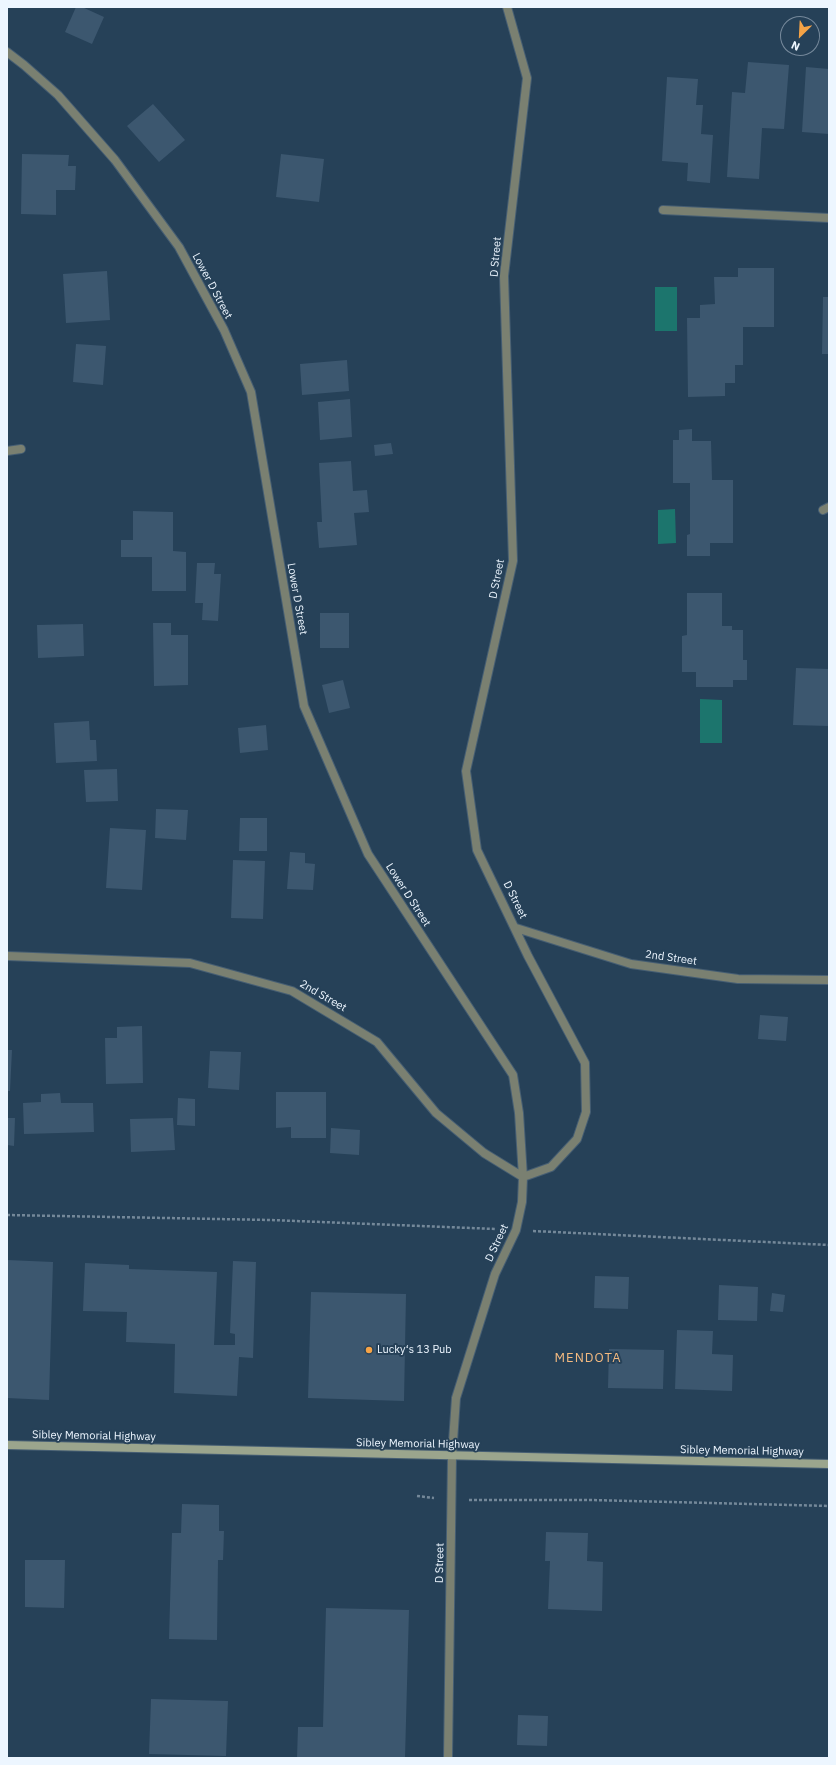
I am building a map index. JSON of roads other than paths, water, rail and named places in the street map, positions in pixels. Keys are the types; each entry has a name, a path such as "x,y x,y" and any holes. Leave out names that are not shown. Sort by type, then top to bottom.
{"main road":[{"name":"Sibley Memorial Highway","path":"7,1445 829,1464"}],"street":[{"name":"D Street","path":"448,1758 452,1456 456,1398 494,1274 516,1230 522,1202 523,1177 551,1167 578,1139 586,1112 584,1064 528,956 516,928 477,850 466,771 513,561 504,276 527,78 507,7"},
{"name":"Lower D Street","path":"7,52 58,95 115,160 179,247 224,330 251,392 304,706 368,854 512,1075 518,1113 523,1177"},
{"path":"663,210 829,218"},
{"path":"7,451 21,449"},
{"name":"2nd Street","path":"516,928 631,964 738,978 829,980"},
{"name":"2nd Street","path":"7,956 190,963 292,991 378,1042 436,1113 484,1153 523,1177"}],"place":[{"name":"Lucky‘s 13 Pub","path":"369,1350"}],"district":[{"name":"MENDOTA","path":"588,1358"}]}
